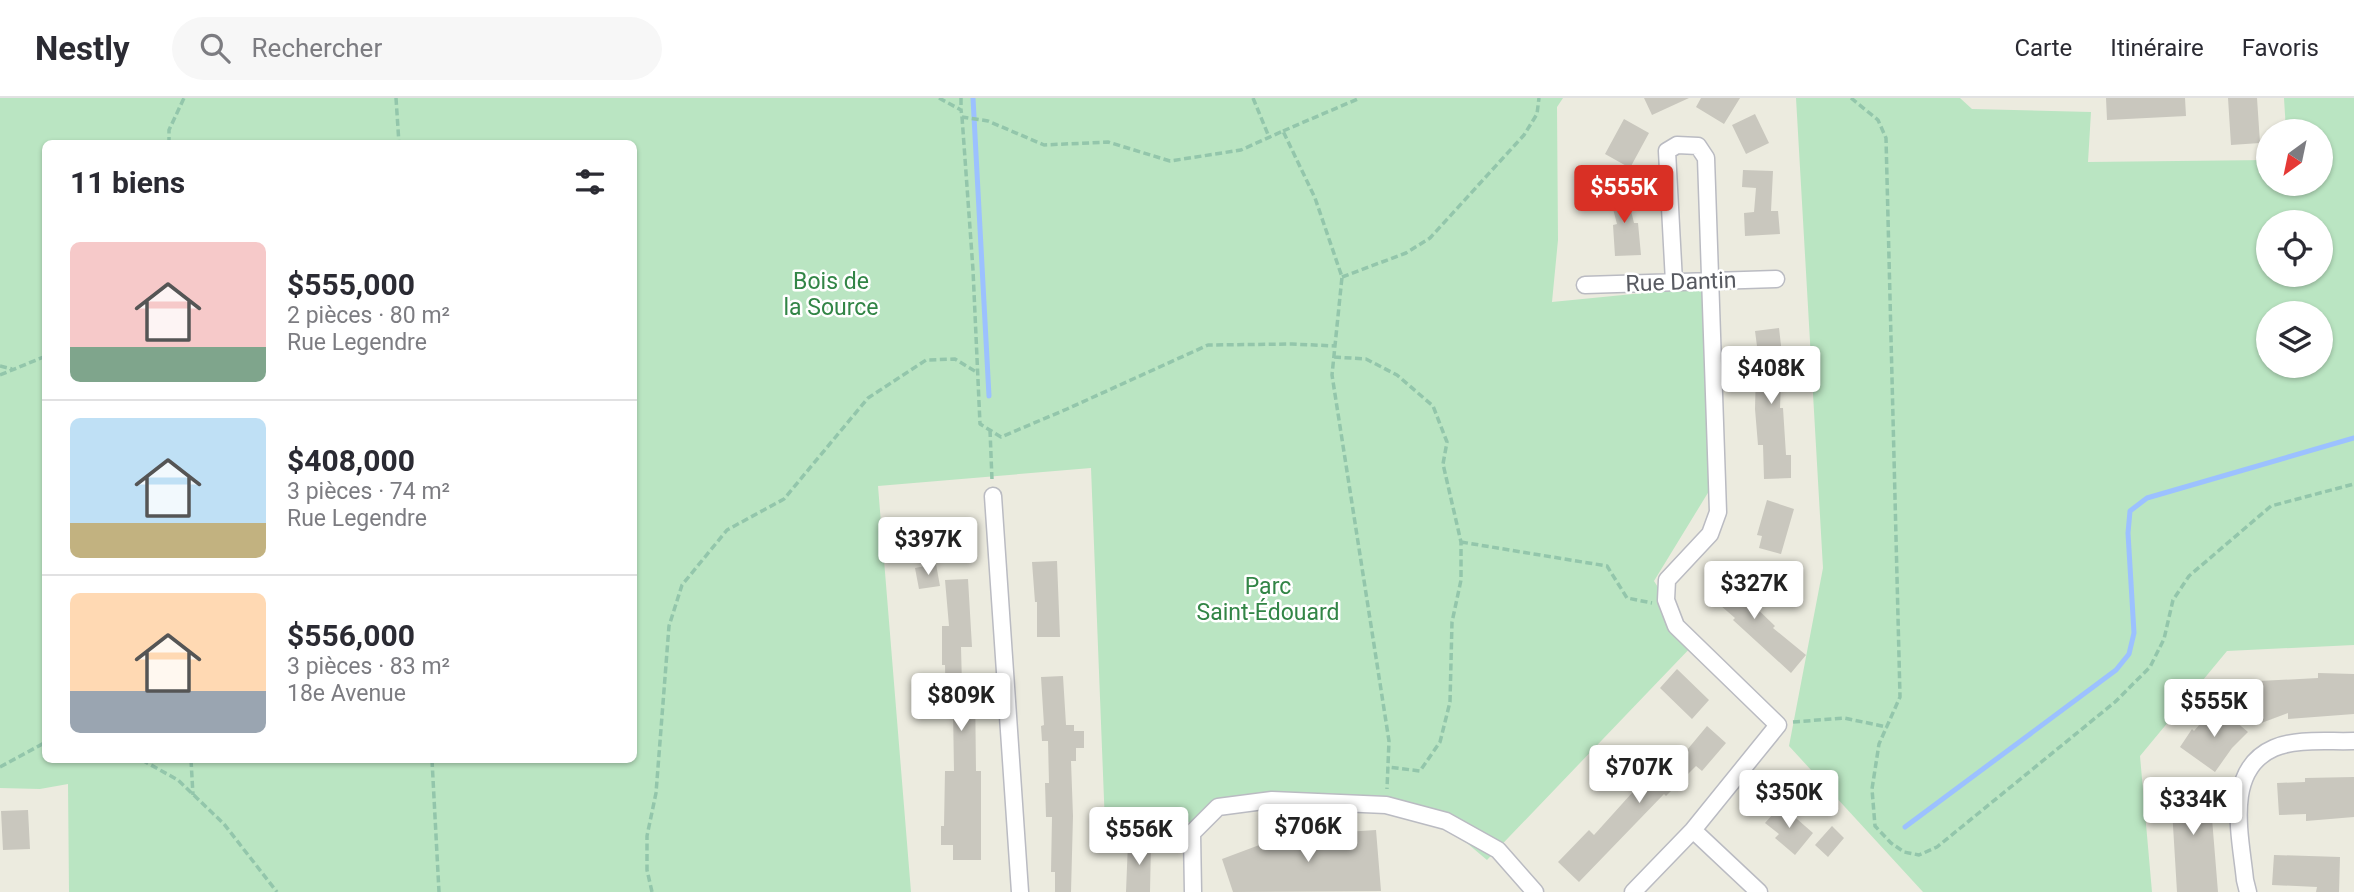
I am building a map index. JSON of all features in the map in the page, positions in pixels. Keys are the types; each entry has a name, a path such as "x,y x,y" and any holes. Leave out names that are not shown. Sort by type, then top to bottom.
{"street":[{"path":"1633,892 1693,830 1778,724 1676,626 1665,600 1667,580 1710,534 1718,512 1706,158 1698,146 1677,145 1667,150 1674,282"},
{"name":"Rue Dantin","path":"1585,285 1776,279"},
{"path":"993,496 1020,892"},
{"path":"2248,892 2237,804 2244,779 2257,760 2273,748 2296,743 2354,741"},
{"path":"1193,892 1192,833 1218,807 1272,800 1386,805 1446,821 1498,850 1535,892"},
{"path":"1693,830 1759,892"}],"path":[{"path":"169,140 169,130 184,98"},
{"path":"396,98 399,140"},
{"path":"939,98 961,110"},
{"path":"961,98 961,110 965,117 980,424 1001,437 1068,410 1208,345 1335,346"},
{"path":"1253,98 1269,137"},
{"path":"965,117 985,120 1044,145 1108,142 1170,161 1241,150 1360,98"},
{"path":"1342,277 1406,253 1430,237 1524,135 1537,114 1539,98"},
{"path":"1851,98 1878,120 1886,138 1900,697 1879,744 1872,789 1875,826 1891,843 1904,852 1919,855 1937,847 2115,702 2150,667 2164,639 2173,600 2189,576 2271,506 2354,484"},
{"path":"1283,131 1315,198 1342,277 1332,375 1389,741 1386,805"},
{"path":"1334,356 1366,359 1397,375 1433,406 1447,442 1443,464 1461,542 1461,580 1452,622 1450,702 1440,742 1420,771 1388,768"},
{"path":"0,375 42,358"},
{"path":"652,892 647,870 647,836 656,793 669,626 682,585 727,530 784,499 868,398 926,360 956,359 978,373"},
{"path":"0,366 13,370"},
{"path":"990,430 993,496"},
{"path":"1461,542 1607,566 1627,598 1651,603 1665,600"},
{"path":"1778,724 1844,718 1887,727"},
{"path":"0,767 42,744"},
{"path":"147,763 178,780 224,824 277,892"},
{"path":"191,763 193,795"},
{"path":"432,763 439,892"}],"green space":[{"name":"Bois de la Source","path":"0,98 1563,98 1557,107 1558,240 1552,302 1674,290 1707,291 1717,478 1654,581 1694,644 1487,860 1449,828 1376,810 1233,798 1198,822 1105,825 1091,468 878,486 911,892 69,892 68,784 40,789 0,788"},
{"path":"1796,98 1960,98 1972,109 2091,112 2088,162 2256,160 2256,196 2333,196 2333,119 2285,119 2284,98 2354,98 2354,645 2227,651 2140,756 2152,892 1923,892 1789,746 1823,568"}],"building":[{"path":"1644,98 1689,98 1652,115"},
{"path":"1701,98 1740,98 1724,124 1696,107"},
{"path":"2106,98 2185,98 2186,116 2107,120"},
{"path":"2228,98 2257,98 2256,143 2231,145"},
{"path":"1755,114 1769,143 1746,154 1732,125"},
{"path":"1624,119 1649,133 1630,168 1605,154"},
{"path":"1743,170 1773,171 1771,211 1778,211 1780,234 1745,236 1744,213 1754,212 1756,188 1742,187"},
{"path":"1625,186 1634,223 1638,223 1641,255 1615,256 1613,225 1617,224 1608,190"},
{"path":"1779,328 1782,354 1780,408 1783,408 1786,455 1791,455 1791,478 1764,479 1763,445 1758,445 1755,409 1756,369 1760,369 1755,331"},
{"path":"1767,500 1794,509 1781,554 1759,548 1762,536 1757,535"},
{"path":"1057,561 1060,637 1037,637 1037,602 1032,562"},
{"path":"936,564 940,586 919,589 915,568"},
{"path":"1724,571 1751,594 1747,599 1775,626 1773,628 1806,655 1791,673 1706,593"},
{"path":"968,579 972,647 961,647 962,685 975,685 976,771 981,771 981,860 953,860 953,845 941,845 945,771 954,771 953,709 946,709 942,626 949,626 945,580"},
{"path":"1677,669 1709,700 1692,719 1660,688"},
{"path":"2318,673 2354,674 2354,714 2288,719 2288,713 2256,725 2242,687 2259,681 2318,678"},
{"path":"1063,676 1066,725 1074,725 1074,731 1084,731 1084,748 1076,748 1076,761 1071,761 1071,892 1055,892 1055,872 1051,872 1052,817 1046,817 1045,783 1049,783 1048,741 1042,741 1041,726 1044,725 1041,677"},
{"path":"2216,705 2248,732 2232,748 2215,772 2180,747 2192,729 2194,731"},
{"path":"1707,726 1726,743 1702,771 1696,766 1666,796 1664,794 1579,882 1558,862 1589,830 1594,835 1665,762 1672,768"},
{"path":"2354,777 2354,817 2306,821 2306,814 2279,815 2277,783 2305,782 2305,778"},
{"path":"2209,782 2218,892 2177,892 2172,809 2168,809 2166,786"},
{"path":"1781,805 1813,833 1795,855 1775,838 1779,834 1765,823"},
{"path":"28,810 30,849 3,850 1,811"},
{"path":"1832,826 1844,838 1828,857 1815,845"},
{"path":"1376,830 1381,891 1233,892 1222,859 1283,836"},
{"path":"1128,842 1151,843 1150,892 1126,892"},
{"path":"2274,855 2340,857 2339,892 2316,892 2317,887 2272,885"}],"waterway":[{"path":"973,98 989,396"},
{"path":"1905,827 2116,670 2129,654 2134,633 2128,533 2130,511 2147,498 2354,438"}],"park label":[{"name":"Parc Saint-Édouard","path":"1268,599"}]}
